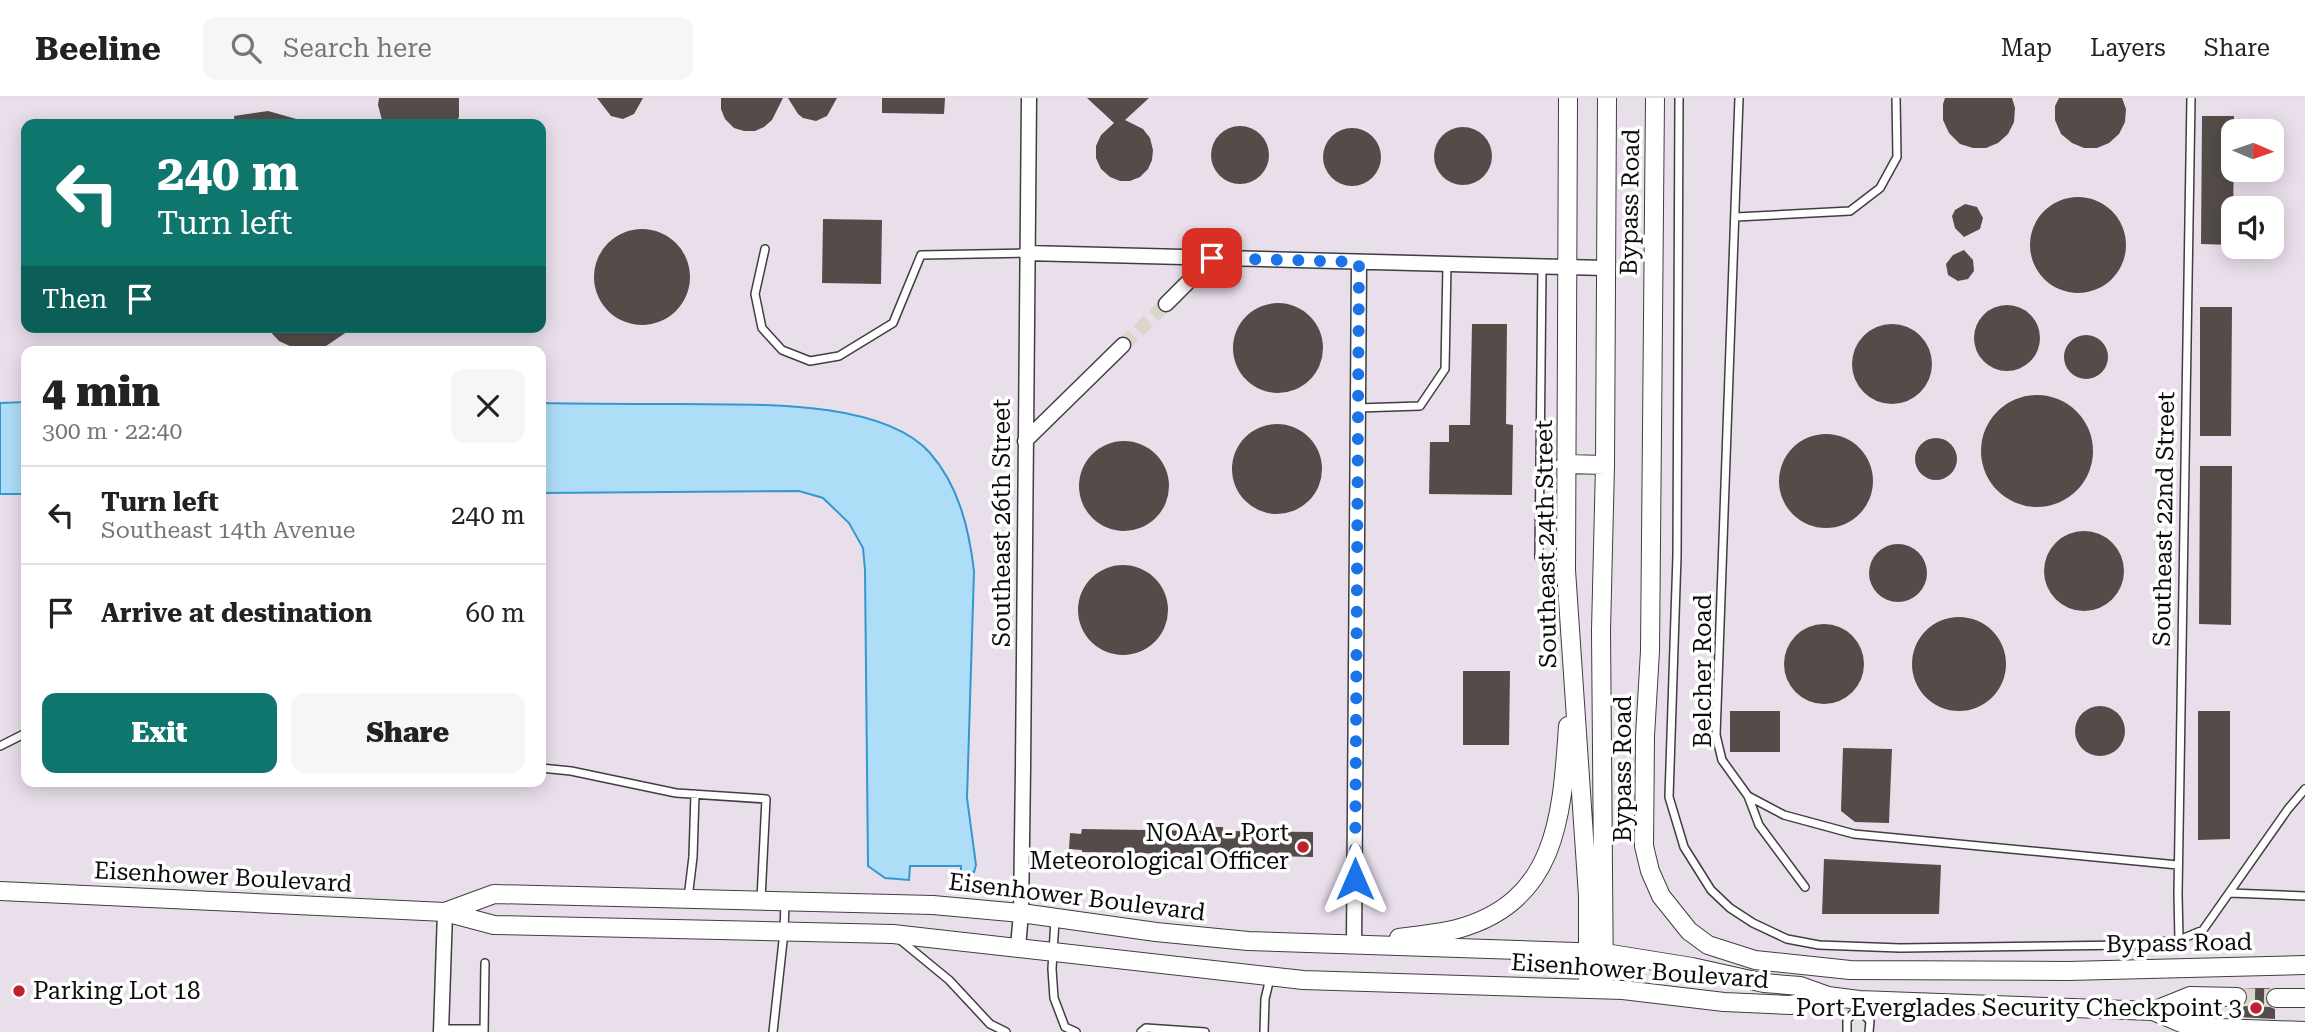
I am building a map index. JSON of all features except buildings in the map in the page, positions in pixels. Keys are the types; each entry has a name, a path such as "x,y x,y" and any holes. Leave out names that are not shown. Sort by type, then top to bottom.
{"street":[{"name":"Southeast 26th Street","path":"1018,947 1021,913 1029,98"},
{"name":"Southeast 24th Street","path":"1568,98 1566,570 1588,896 1596,953"},
{"name":"Southeast 24th Street","path":"1596,989 1605,465 1607,98"},
{"name":"Bypass Road","path":"1656,98 1650,651 1644,736 1644,846 1650,871 1661,896 1689,931 1708,945 1755,960 1850,970 2068,971 2305,965"},
{"path":"1027,253 1606,268"},
{"path":"1166,304 1212,258"},
{"path":"1359,262 1354,945 1457,930 1491,917 1516,899 1535,878 1550,850 1558,824 1564,786 1572,659"},
{"path":"1025,441 1124,345"},
{"path":"1566,464 1605,465"},
{"name":"Eisenhower Boulevard","path":"0,891 445,912 494,925 893,934 1270,977 1389,984 1596,989 1724,1002 1791,1005 1828,996"},
{"name":"Eisenhower Boulevard","path":"445,912 495,894 933,905 1234,939 1596,953 1692,967 1764,983 1800,986 1858,1004 2153,1011 2191,1027 2305,1031"},
{"path":"441,1030 445,912"},
{"name":"Eisenhower Boulevard","path":"2153,1011 2190,996 2237,997"},
{"path":"2276,998 2305,998"}],"lane":[{"path":"1679,98 1677,556 1669,797 1684,847 1711,890 1730,908 1753,923 1787,939 1819,945 1877,948 2077,946 2132,945 2179,940 2203,930 2305,789"},
{"name":"Belcher Road","path":"1739,98 1716,735 1722,761 1748,796 1784,815 1854,834 2178,865"},
{"path":"1736,218 1850,211 1880,188 1897,157 1896,98"},
{"name":"Southeast 22nd Street","path":"2179,940 2191,98"},
{"path":"765,249 755,294 762,328 782,350 810,360 839,356 892,323 921,255 1027,253"},
{"path":"1358,408 1420,406 1445,369 1447,265"},
{"path":"1542,267 1539,557 1566,570"},
{"path":"1540,465 1566,464"},
{"path":"0,746 21,736"},
{"path":"546,768 571,771 676,793 766,799 761,901"},
{"path":"688,899 693,857 695,794"},
{"path":"1748,796 1759,825 1805,887"},
{"path":"2230,893 2305,896"},
{"path":"773,1032 785,932 785,902"},
{"path":"1056,917 1053,951 1054,998 1065,1027 1076,1032"},
{"path":"893,934 949,980 990,1024 1006,1032"},
{"path":"441,1030 484,1031 485,962"},
{"path":"1264,1032 1265,999 1270,977"},
{"path":"1847,1032 1847,1020 1858,1004 1870,1021 1870,1032"},
{"path":"1142,1032 1146,1028 1205,1032"}],"shaded area":[{"path":"0,98 2305,98 2305,1032 0,1032"}],"water":[{"path":"21,402 21,494 0,494 0,403"},
{"path":"546,403 740,404 812,408 880,422 908,435 930,453 948,479 961,509 974,571 967,798 976,865 974,872 961,874 961,866 910,866 909,880 885,878 868,866 863,548 849,523 823,498 799,491 546,493"}],"tunnel":[{"path":"1123,345 1166,304"},
{"path":"2237,997 2276,998"}],"place":[{"name":"NOAA - Port Meteorological Officer","path":"1303,847"},
{"name":"Parking Lot 18","path":"19,991"},
{"name":"Port Everglades Security Checkpoint 3","path":"2256,1008"}],"route":[{"path":"1212,258 1359,262 1355,879"}]}
